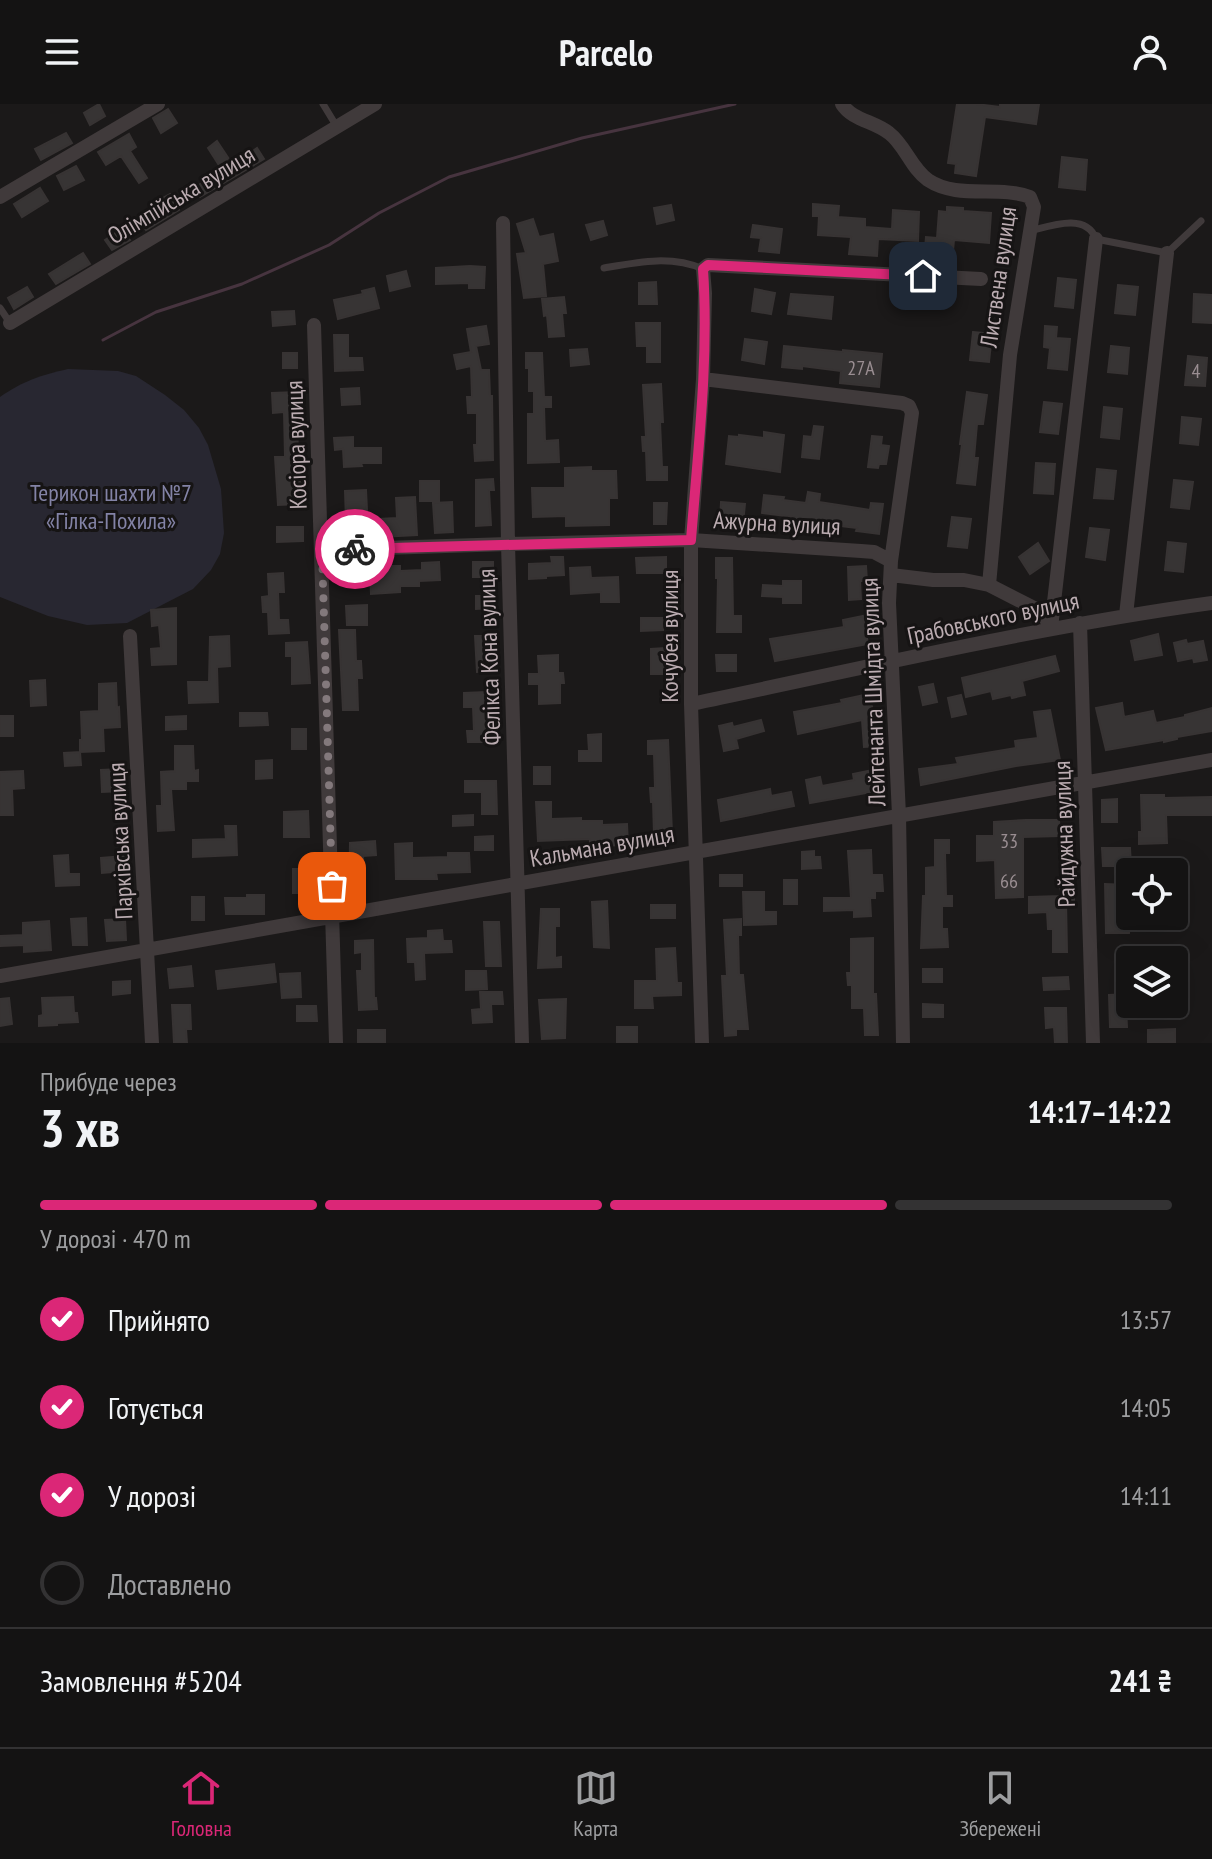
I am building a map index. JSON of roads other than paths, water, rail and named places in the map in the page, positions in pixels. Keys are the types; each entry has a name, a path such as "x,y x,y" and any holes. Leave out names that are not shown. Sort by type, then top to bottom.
{"street":[{"path":"0,197 158,104"},
{"name":"Олімпійська вулиця","path":"10,323 375,104"},
{"name":"Листвена вулиця","path":"842,104 847,111 889,133 931,182 958,190 1019,193 1030,197 1034,207 1010,355 989,585"},
{"name":"Фелікса Кона вулиця","path":"503,223 508,544 522,1043"},
{"path":"1051,628 1096,239"},
{"path":"1126,615 1167,253"},
{"path":"703,269 708,265 981,279"},
{"name":"Кочубея вулиця","path":"702,1043 691,704 691,540 703,379 703,269"},
{"name":"Косіора вулиця","path":"314,325 336,1043"},
{"name":"Лейтенанта Шмідта вулиця","path":"703,379 902,403 909,406 912,413 889,603 899,815 903,1043"},
{"name":"Ажурна вулиця","path":"322,550 691,540 874,552 891,568 933,580 964,580 989,585 1042,612 1051,628"},
{"name":"Грабовського вулиця","path":"691,704 1051,628 1212,603"},
{"name":"Райдужна вулиця","path":"1080,623 1093,1043"},
{"name":"Парківська вулиця","path":"130,636 152,1043"},
{"name":"Кальмана вулиця","path":"0,976 1212,760"}],"lane":[{"path":"323,104 337,127"},
{"path":"1030,231 1071,222 1089,228 1096,239 1167,253 1201,221"},
{"path":"604,268 645,260 687,262 703,269"},
{"path":"0,308 10,323"}],"waterway":[{"path":"103,340 156,312 242,284 329,245 379,213 449,177 582,138 735,104"}],"park label":[{"name":"Терикон шахти №7 «Гілка-Похила»","path":"111,506"}]}
